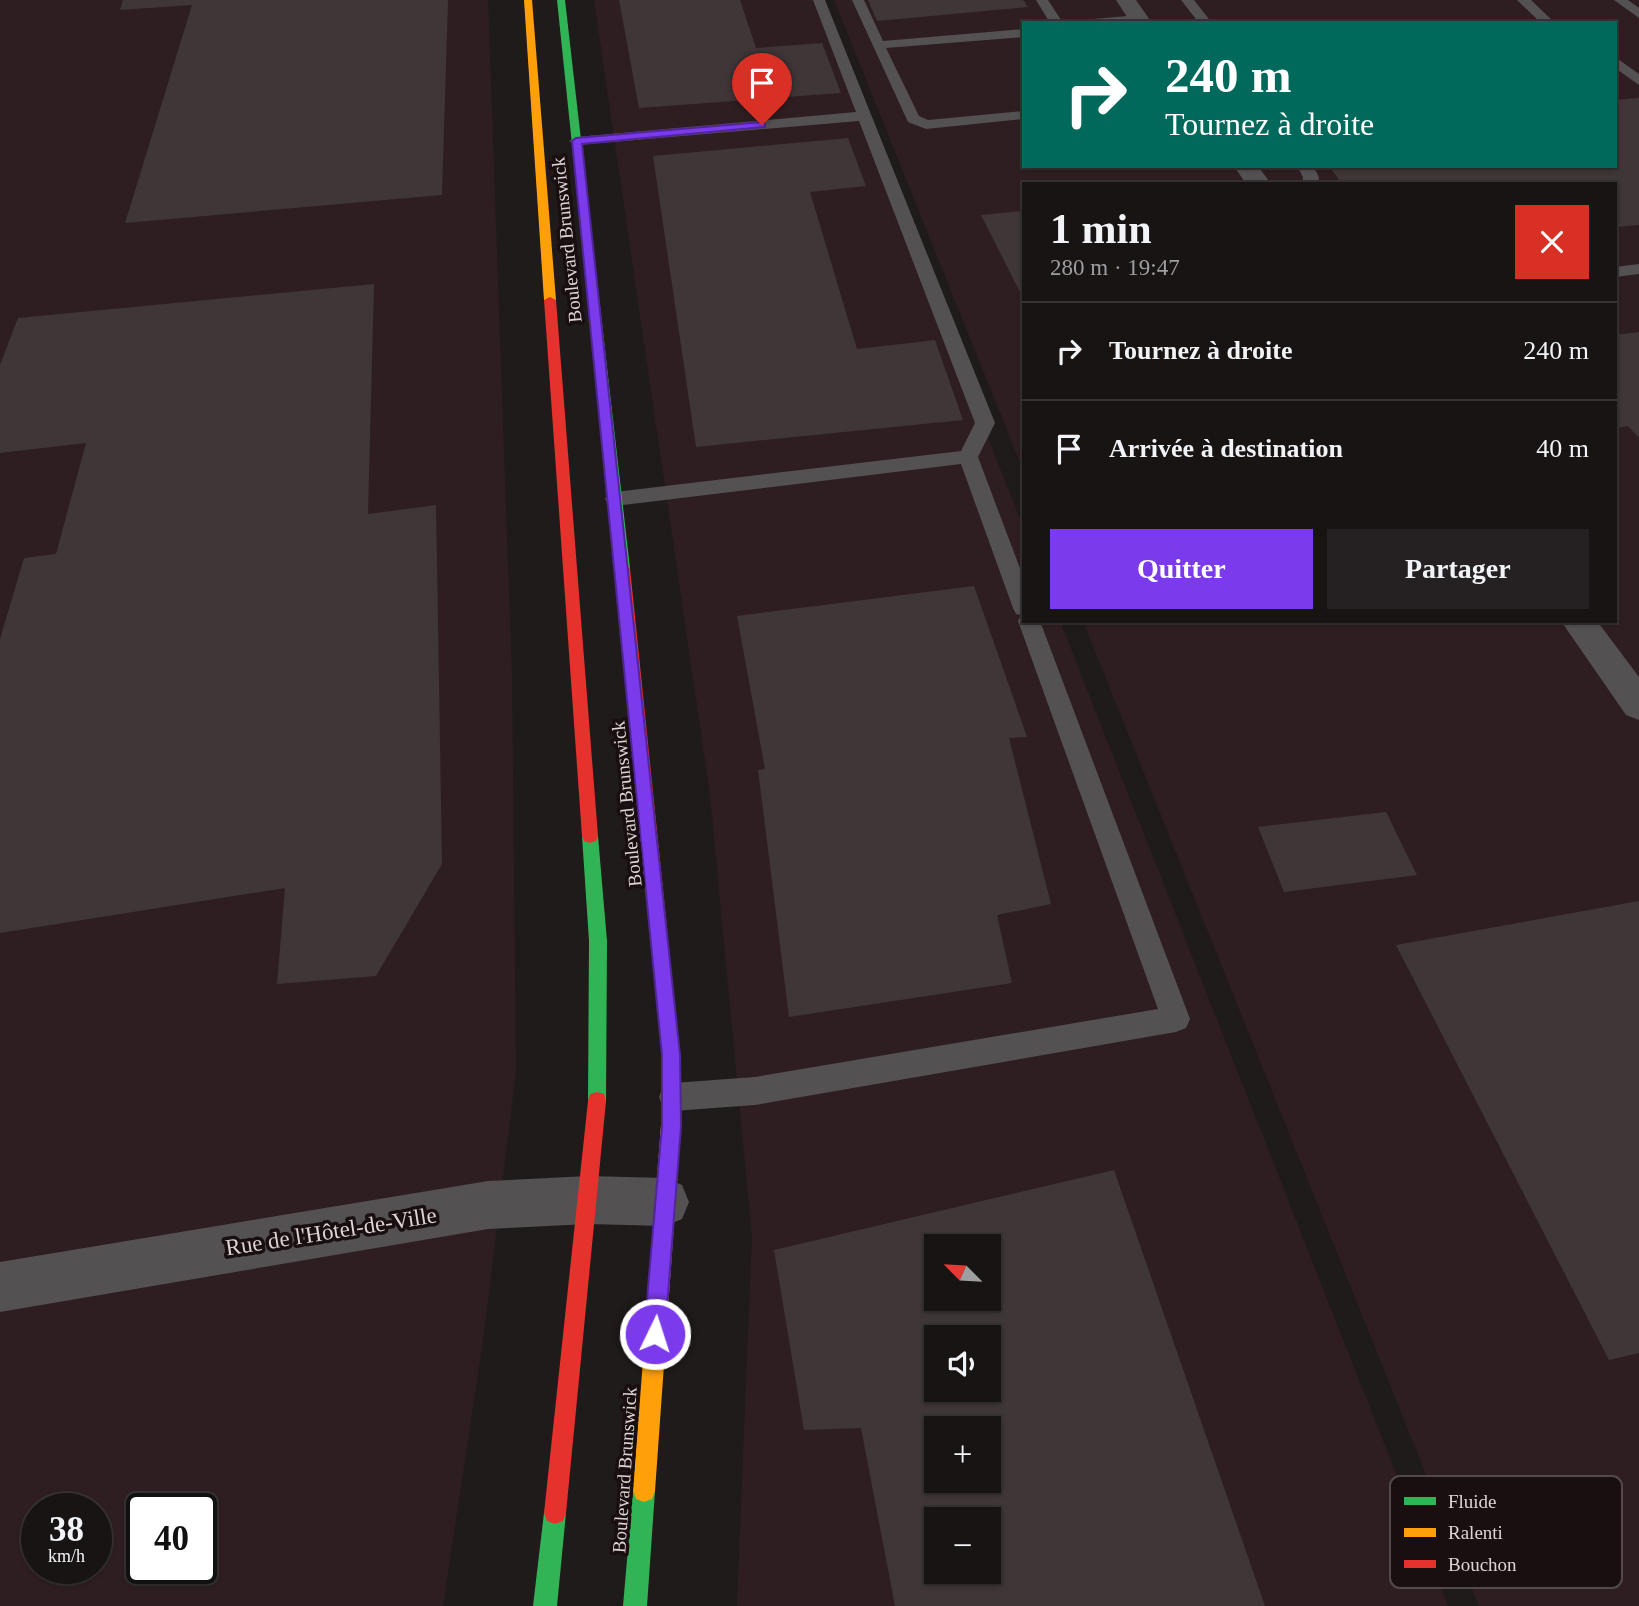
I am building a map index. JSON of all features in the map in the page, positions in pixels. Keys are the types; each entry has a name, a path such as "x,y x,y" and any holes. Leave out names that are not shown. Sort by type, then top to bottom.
{"street":[{"name":"Boulevard Brunswick","path":"528,0 599,951 599,1063 545,1606"},
{"name":"Boulevard Brunswick","path":"561,0 664,973 673,1097 635,1606"},
{"path":"1126,0 1141,21"},
{"path":"1580,623 1632,686"},
{"name":"Rue de l'Hôtel-de-Ville","path":"0,1287 488,1205 587,1200 665,1202"}],"lane":[{"path":"820,0 985,423 968,457 1022,603"},
{"path":"858,0 912,120 926,125 1022,115"},
{"path":"1042,0 1056,21"},
{"path":"1187,0 1204,21"},
{"path":"1523,0 1547,21"},
{"path":"1620,0 1639,15"},
{"path":"878,45 1022,33"},
{"path":"1617,63 1639,81"},
{"path":"576,141 865,116"},
{"path":"1617,272 1639,269"},
{"path":"615,499 968,457"},
{"path":"673,1097 755,1091 1176,1019 1030,623"}],"shaded area":[{"path":"0,0 488,0 512,679 516,1071 483,1340 443,1606 0,1606"},
{"path":"594,0 815,0 1022,524 1022,623 1061,623 1397,1476 1390,1476 1390,1588 1441,1588 1448,1606 737,1606 752,1237 710,794"},
{"path":"834,0 1639,0 1639,1606 1479,1606 1472,1588 1622,1588 1622,1476 1427,1476 1084,623 1617,623 1617,182 1022,182 1022,467"}],"building":[{"path":"123,0 448,0 442,195 125,223 192,5 120,10"},
{"path":"619,0 740,0 756,48 822,43 841,93 639,108"},
{"path":"868,0 1023,0 1028,7 877,21"},
{"path":"1639,98 1639,225 1617,227 1617,182 1341,182 1330,168 1617,168 1617,100"},
{"path":"848,138 866,186 810,192 857,349 935,340 963,420 696,447 653,156"},
{"path":"1022,211 1022,296 981,215"},
{"path":"374,284 368,514 436,505 442,864 376,976 277,984 285,888 0,933 0,639 24,558 56,554 86,443 0,453 0,365 18,318"},
{"path":"1639,332 1639,438 1628,426 1617,428 1617,335"},
{"path":"974,586 1027,737 1009,738 1051,904 997,915 1012,983 789,1017 758,770 765,769 737,616"},
{"path":"1386,812 1417,875 1284,892 1258,827"},
{"path":"1639,901 1639,1353 1609,1360 1396,945"},
{"path":"1114,1170 1265,1606 895,1606 861,1428 804,1430 774,1250"}],"traffic: fast":[{"path":"561,0 623,568"},
{"path":"590,836 598,941 597,1101"},
{"path":"635,1606 644,1491"},
{"path":"545,1606 555,1513"}],"traffic: slow":[{"path":"528,0 550,300"},
{"path":"644,1491 672,1099"}],"traffic: jam":[{"path":"550,300 590,836"},
{"path":"623,568 671,1055 672,1099"},
{"path":"555,1513 597,1101"}],"route":[{"path":"655,1334 672,1126 671,1055 623,567 576,141 762,125"}]}
